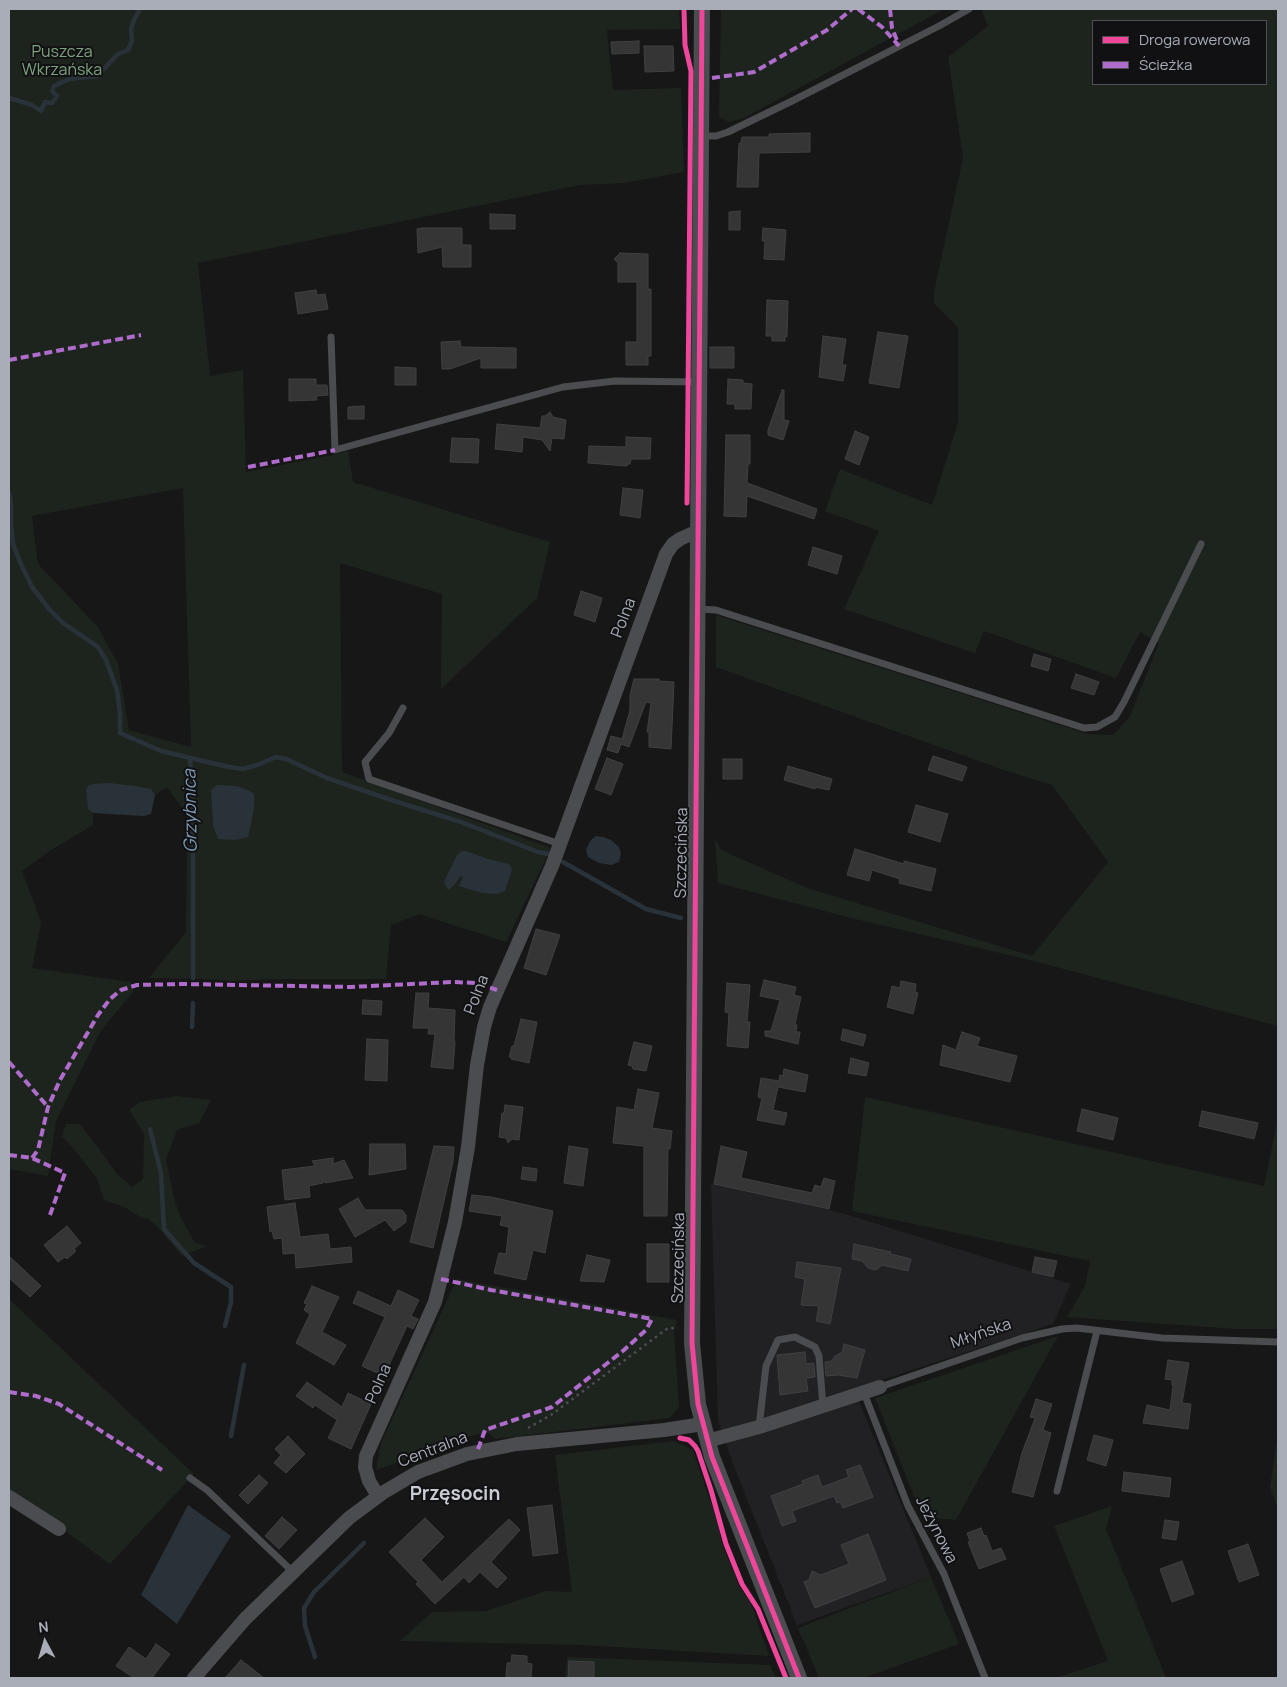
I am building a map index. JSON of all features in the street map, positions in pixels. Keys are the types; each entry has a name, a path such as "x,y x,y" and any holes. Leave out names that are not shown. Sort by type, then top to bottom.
{"street":[{"name":"Szczecińska","path":"702,9 691,1314 694,1376 707,1441 720,1482 799,1678"},
{"name":"Polna","path":"378,1496 369,1481 365,1467 366,1456 435,1302 455,1222 468,1147 477,1065 484,1027 496,990 546,881 666,554 673,544 680,539 687,535 698,534"},
{"name":"Młyńska","path":"707,1441 759,1427 880,1387"},
{"name":"Centralna","path":"194,1678 245,1619 293,1572 350,1518 401,1480 467,1454 492,1448 664,1430 703,1424"},
{"path":"9,1497 59,1529"}],"lane":[{"path":"701,136 716,136 728,132 939,26 969,9"},
{"path":"331,337 336,450 563,387 615,381 699,382"},
{"path":"697,609 716,610 1084,728 1097,727 1115,717 1124,702 1201,544"},
{"path":"403,708 389,733 365,762 369,779 560,844"},
{"name":"Młyńska","path":"880,1387 1038,1334 1062,1329 1162,1338 1278,1342"},
{"path":"1057,1491 1097,1331"},
{"path":"759,1427 766,1366 778,1340 795,1337 815,1347 819,1356 823,1407"},
{"name":"Jeżynowa","path":"864,1393 908,1506 944,1574 985,1678"},
{"path":"190,1478 206,1490 293,1572"}],"path":[{"path":"527,1428 551,1415 668,1328 676,1328"}],"shaded area":[{"path":"109,783 151,789 155,795 151,814 144,816 93,813 88,809 86,789 89,785"},
{"path":"217,785 236,786 254,794 254,809 248,837 236,840 218,839 213,826 211,790"},
{"path":"596,836 611,840 619,847 621,854 619,862 611,865 599,863 588,857 586,850 590,841"},
{"path":"462,851 509,864 512,869 505,891 496,894 482,893 459,886 463,877 460,876 448,890 444,882 457,855"},
{"path":"711,1183 842,1213 1071,1284 1053,1324 854,1389 931,1577 797,1625 733,1464 718,1421"},
{"path":"188,1505 231,1536 177,1624 141,1595"}],"green space":[{"name":"Puszcza Wkrzańska","path":"9,9 679,9 680,29 607,30 613,90 681,88 684,172 624,183 580,185 198,263 210,376 243,370 246,472 348,451 353,482 550,542 537,598 441,689 442,594 340,563 342,772 551,848 506,942 419,914 391,925 386,979 234,981 149,978 186,932 187,815 167,787 155,795 151,789 86,789 88,809 93,813 93,825 51,850 22,871 41,922 32,968 131,982 133,992 100,1032 56,1121 48,1176 9,1169","holes":["183,488 191,747 129,730 118,664 98,627 38,564 32,516","211,790 248,837 213,826"]},
{"path":"721,9 944,9 744,118 729,122 719,117"},
{"path":"986,9 1278,9 1278,1026 1030,960 851,918 718,883 715,838 721,850 807,888 1032,956 1108,862 1052,785 1004,770 716,667 716,615 1088,734 1113,735 1129,718 1159,643 1140,632 1116,678 984,631 975,653 844,609 879,531 825,511 840,469 932,505 958,423 958,328 934,303 934,292 963,158 948,57 988,26 982,11"},
{"path":"177,1096 211,1100 199,1123 177,1130 166,1160 175,1202 182,1220 195,1243 207,1246 182,1256 156,1225 148,1219 104,1200 97,1178 62,1137 66,1124 80,1124 117,1174 132,1187 143,1179 144,1134 129,1110 140,1102"},
{"path":"865,1097 1264,1186 1278,1118 1278,1329 1236,1329 1067,1317 1085,1286 1090,1261 852,1211"},
{"path":"457,1279 677,1320 674,1332 679,1407 670,1418 495,1439 489,1433 474,1435 376,1470 381,1443"},
{"path":"9,1299 194,1474 110,1564 9,1490"},
{"path":"1058,1336 956,1520 935,1518 921,1514 875,1398"},
{"path":"1278,1432 1278,1509 1270,1488"},
{"path":"673,1441 693,1450 718,1524 722,1544 740,1588 751,1603 769,1656 581,1645 400,1641 432,1612 486,1611 546,1591 572,1592 555,1455"},
{"path":"1112,1506 1106,1529 1166,1678 1055,1678 1108,1661 1054,1526"},
{"path":"931,1577 959,1644 863,1678 819,1678 798,1628"},
{"path":"567,1657 770,1665 776,1678 565,1678"}],"building":[{"path":"639,41 639,53 612,54 611,42"},
{"path":"644,46 673,46 674,71 645,72"},
{"path":"810,133 810,152 759,153 758,187 737,187 739,143 741,143 742,137 769,137 769,134"},
{"path":"740,211 740,230 729,230 729,212"},
{"path":"490,214 515,215 515,229 490,229"},
{"path":"462,228 462,245 471,245 471,267 443,267 442,247 418,253 417,229"},
{"path":"763,228 786,230 784,260 764,259 765,241 762,241"},
{"path":"620,253 648,254 648,289 651,289 651,356 648,356 648,365 626,365 626,342 637,342 637,282 618,282 618,263 614,259"},
{"path":"316,290 317,295 325,294 328,309 298,314 295,293"},
{"path":"767,300 788,301 787,337 785,336 785,341 772,341 772,336 766,336"},
{"path":"878,332 908,336 899,388 869,383"},
{"path":"823,336 846,339 842,365 846,365 843,381 819,377"},
{"path":"460,341 461,347 516,348 516,368 481,368 481,358 450,369 442,369 441,342"},
{"path":"710,347 734,347 734,368 710,368"},
{"path":"395,367 416,368 416,385 395,385"},
{"path":"289,379 316,379 316,385 327,385 328,395 316,396 317,400 289,401"},
{"path":"728,379 743,380 743,383 752,384 751,409 735,409 735,404 727,404"},
{"path":"782,390 784,390 784,420 789,421 783,440 768,435"},
{"path":"364,406 364,419 348,419 348,407"},
{"path":"550,412 553,417 566,420 564,439 552,438 550,451 542,440 523,437 522,452 495,449 497,424 540,428 542,416"},
{"path":"855,431 869,437 859,465 845,459"},
{"path":"726,435 750,435 750,464 748,464 747,483 817,509 814,519 747,496 746,517 724,516"},
{"path":"626,437 651,438 650,459 631,459 630,464 627,464 627,466 588,463 589,446 626,447"},
{"path":"452,438 479,439 478,463 450,462"},
{"path":"623,488 643,490 640,518 620,515"},
{"path":"813,547 842,556 837,574 808,565"},
{"path":"581,591 602,598 595,622 574,615"},
{"path":"1034,654 1051,659 1048,671 1031,666"},
{"path":"1076,674 1099,682 1094,695 1071,688"},
{"path":"634,679 659,679 659,681 674,682 671,749 649,747 649,732 647,732 651,703 646,702 629,747 621,744 618,753 607,750 611,736 622,739 630,710 630,695"},
{"path":"933,756 967,767 962,781 928,770"},
{"path":"607,758 623,764 611,795 595,789"},
{"path":"723,759 742,759 742,779 723,779"},
{"path":"788,766 832,779 829,790 815,787 815,789 784,780"},
{"path":"916,805 948,814 940,842 908,832"},
{"path":"855,849 904,864 904,861 936,869 931,891 899,883 900,879 872,870 869,881 847,875"},
{"path":"536,929 560,935 546,975 524,968"},
{"path":"764,980 796,987 794,995 801,997 795,1024 797,1025 796,1032 800,1032 798,1044 765,1036 765,1031 771,1031 780,1000 760,996"},
{"path":"901,981 916,984 915,992 918,993 913,1014 887,1007 892,986 900,988"},
{"path":"727,983 750,985 747,1022 750,1022 748,1048 727,1046 729,1013 725,1012"},
{"path":"416,993 429,993 428,1008 455,1010 453,1069 431,1067 435,1034 428,1034 429,1028 413,1028"},
{"path":"363,1000 382,1001 381,1015 362,1014"},
{"path":"521,1019 537,1022 529,1063 509,1057"},
{"path":"843,1029 866,1035 863,1046 841,1040"},
{"path":"962,1032 980,1038 977,1046 1017,1056 1010,1082 940,1065 943,1045 956,1050"},
{"path":"367,1039 388,1040 387,1081 365,1080"},
{"path":"634,1042 652,1046 646,1071 633,1069 632,1066 628,1065"},
{"path":"851,1058 869,1063 866,1076 848,1073"},
{"path":"784,1069 808,1075 805,1092 778,1087 773,1110 787,1113 784,1125 757,1120 762,1098 758,1097 761,1078 779,1081 780,1075 783,1076"},
{"path":"638,1089 659,1093 652,1128 672,1131 670,1149 668,1149 667,1216 644,1216 644,1146 613,1143 617,1107 634,1110"},
{"path":"505,1105 523,1107 519,1140 512,1139 508,1143 506,1138 499,1137"},
{"path":"1082,1109 1118,1118 1113,1140 1077,1131"},
{"path":"1202,1111 1258,1123 1254,1139 1199,1126"},
{"path":"370,1144 405,1144 406,1169 369,1175"},
{"path":"434,1146 454,1147 453,1162 433,1248 410,1242"},
{"path":"569,1146 588,1149 583,1186 564,1183"},
{"path":"721,1146 747,1152 741,1178 812,1193 815,1185 821,1187 824,1178 835,1181 829,1209 714,1184"},
{"path":"333,1158 333,1164 344,1160 353,1178 325,1183 323,1179 323,1183 309,1186 310,1197 285,1200 282,1170 315,1166 312,1161"},
{"path":"523,1167 537,1169 536,1181 521,1179"},
{"path":"472,1195 491,1197 553,1211 545,1253 533,1250 526,1280 494,1273 499,1253 506,1254 509,1227 500,1225 502,1216 469,1211"},
{"path":"358,1198 365,1210 402,1210 406,1215 406,1222 394,1231 385,1220 355,1237 339,1209"},
{"path":"295,1203 300,1237 328,1234 330,1249 351,1247 352,1262 296,1268 295,1253 283,1254 282,1238 274,1239 272,1231 270,1232 267,1207"},
{"path":"67,1226 81,1243 74,1249 76,1251 67,1259 65,1257 58,1262 44,1245"},
{"path":"647,1244 669,1244 669,1282 647,1282"},
{"path":"854,1244 891,1252 890,1254 911,1259 908,1271 882,1265 876,1270 868,1268 862,1261 852,1259"},
{"path":"587,1255 610,1260 604,1282 580,1281"},
{"path":"9,1256 41,1286 30,1297 9,1278"},
{"path":"1035,1257 1057,1261 1053,1277 1032,1272"},
{"path":"797,1262 841,1268 830,1324 816,1321 819,1306 801,1305 805,1279 795,1277"},
{"path":"312,1286 339,1297 322,1332 346,1345 334,1365 296,1343 310,1314 304,1310 307,1304 304,1303"},
{"path":"398,1290 419,1300 411,1316 418,1319 413,1329 407,1326 384,1376 362,1366 385,1317 353,1303 358,1291 391,1306"},
{"path":"844,1344 865,1350 857,1378 838,1375 826,1376 825,1362 832,1361 834,1357 842,1352"},
{"path":"805,1352 806,1364 814,1363 815,1377 806,1378 808,1391 780,1395 777,1355"},
{"path":"1168,1360 1189,1363 1182,1403 1191,1404 1188,1429 1143,1423 1147,1405 1170,1410 1173,1386 1172,1380 1165,1379"},
{"path":"307,1382 342,1407 348,1393 371,1404 351,1449 328,1438 337,1420 315,1405 313,1408 296,1396"},
{"path":"1036,1399 1052,1404 1043,1430 1051,1433 1033,1497 1012,1492 1022,1453 1035,1418 1030,1417"},
{"path":"1094,1435 1113,1440 1106,1466 1087,1460"},
{"path":"288,1436 305,1454 286,1473 274,1463 281,1455 275,1449"},
{"path":"860,1465 873,1497 843,1508 840,1502 837,1503 834,1496 792,1511 796,1521 782,1526 771,1496 803,1484 802,1481 818,1475 822,1487 849,1477 846,1470"},
{"path":"1124,1472 1171,1478 1169,1497 1122,1491"},
{"path":"259,1475 268,1483 248,1504 239,1495"},
{"path":"552,1505 558,1553 533,1556 527,1508"},
{"path":"282,1517 297,1530 279,1549 265,1536"},
{"path":"425,1518 444,1537 421,1560 442,1582 509,1519 520,1530 491,1562 507,1578 497,1588 480,1572 469,1583 464,1577 435,1604 416,1584 418,1582 389,1552"},
{"path":"1165,1520 1179,1522 1176,1540 1162,1538"},
{"path":"981,1528 992,1551 1001,1548 1006,1559 979,1569 968,1542 970,1541 967,1533"},
{"path":"868,1534 886,1580 815,1608 804,1582 809,1580 812,1571 821,1575 849,1564 841,1545"},
{"path":"1248,1544 1259,1575 1239,1582 1228,1551"},
{"path":"1182,1561 1194,1594 1172,1602 1160,1569"},
{"path":"156,1644 170,1654 152,1678 134,1678 116,1666 129,1647 146,1659"},
{"path":"512,1655 527,1656 527,1663 532,1664 531,1678 506,1678 507,1663 511,1663"},
{"path":"241,1660 264,1678 225,1678"},
{"path":"569,1661 594,1662 594,1678 568,1678"}],"waterway":[{"name":"Grzybnica","path":"9,98 32,105 41,111 45,102 52,103 57,96 52,91 54,86 69,79 97,76 118,54 128,50 132,41 131,29 140,9"},
{"path":"9,492 13,544 20,562 32,587 49,609 63,623 98,647 106,660 117,690 120,733 161,751 229,767 243,769 276,757 286,759 327,778 461,822 538,852 549,854"},
{"name":"Grzybnica","path":"190,758 193,809 193,978"},
{"path":"563,862 646,909 681,918"},
{"name":"Grzybnica","path":"192,1027 193,1003"},
{"name":"Grzybnica","path":"150,1129 161,1173 164,1229 194,1263 231,1287 231,1302 225,1326"},
{"name":"Grzybnica","path":"231,1436 244,1365"},
{"name":"Grzybnica","path":"315,1657 305,1626 304,1608 314,1592 364,1543"}],"marked path":[{"path":"712,78 754,72 827,30 852,9"},
{"path":"858,9 882,27 899,46"},
{"path":"890,9 892,28 898,43"},
{"path":"9,360 141,335"},
{"path":"248,467 335,450"},
{"path":"32,1158 38,1150 48,1107 60,1080 98,1015 110,999 121,990 137,985 351,987 452,982 477,983 497,990"},
{"path":"9,1062 48,1107"},
{"path":"9,1155 32,1158 65,1173 50,1215"},
{"path":"441,1279 652,1319 646,1330 624,1350 552,1407 485,1430 477,1452"},
{"path":"9,1392 36,1396 59,1404 162,1470"}],"cycle path":[{"path":"684,9 685,45 691,71 687,503"},
{"path":"702,9 692,1343 698,1404 712,1457 799,1678"},
{"path":"680,1438 689,1440 698,1451 726,1544 742,1584 758,1609 786,1678"}],"district":[{"name":"Przęsocin","path":"455,1495"}]}
